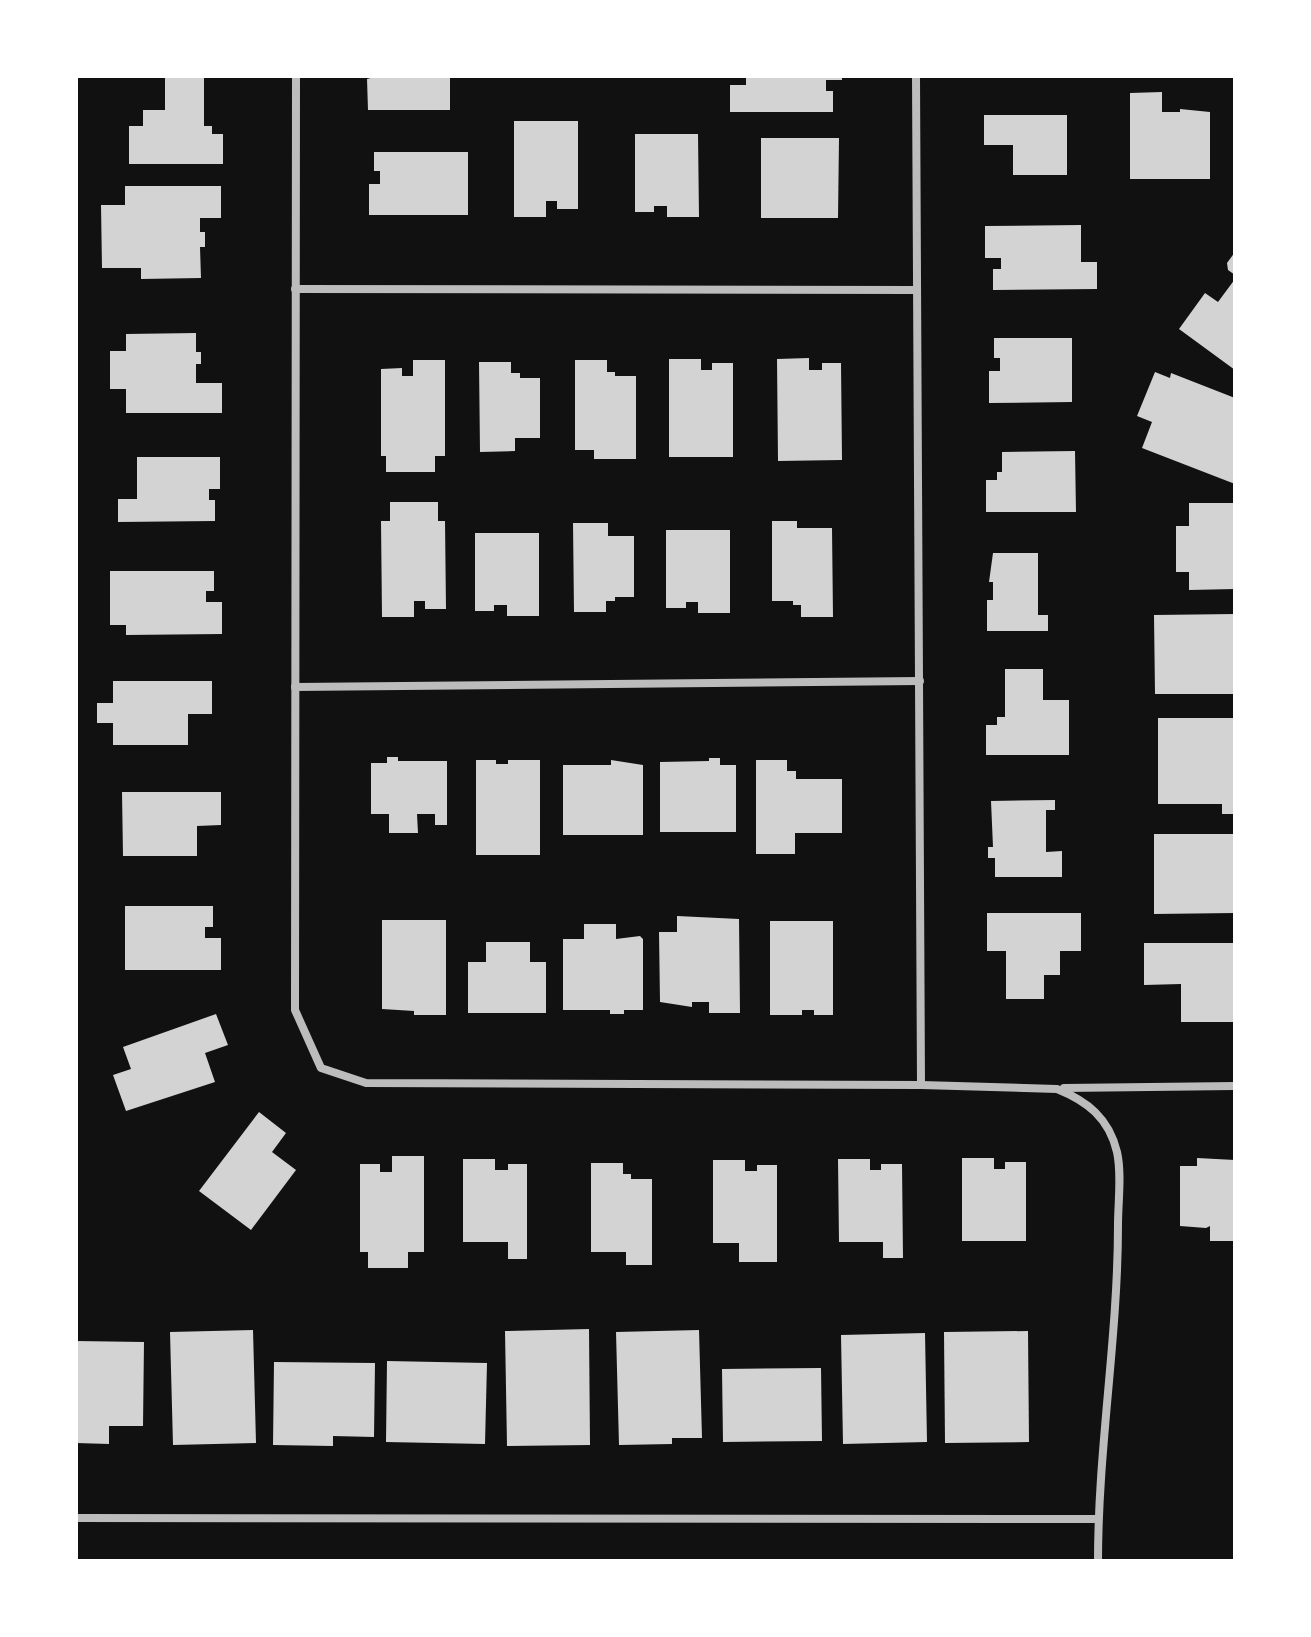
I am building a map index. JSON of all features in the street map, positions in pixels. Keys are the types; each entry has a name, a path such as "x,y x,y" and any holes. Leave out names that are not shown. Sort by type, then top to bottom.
{"street":[{"path":"296,76 295,1010 321,1068 366,1083 921,1085 1057,1089 1235,1086"},
{"path":"916,76 921,1085"},
{"path":"295,289 916,290"},
{"path":"295,687 920,681"},
{"path":"1057,1089 1094,1108 1117,1153 1118,1287 1098,1519 1098,1561"},
{"path":"76,1518 1098,1519"}],"building":[{"path":"378,76 450,76 450,110 368,110 367,79"},
{"path":"746,76 842,76 842,80 826,80 826,91 833,91 833,112 730,112 730,85 746,85"},
{"path":"165,78 204,78 204,126 212,126 212,134 223,134 223,164 129,164 129,126 143,126 143,110 165,110"},
{"path":"1162,92 1162,112 1180,112 1180,109 1210,112 1210,179 1130,179 1130,93"},
{"path":"984,115 1067,115 1067,175 1013,175 1013,145 984,145"},
{"path":"514,121 578,121 578,209 557,209 557,201 546,201 546,217 514,217"},
{"path":"635,134 698,134 699,217 667,217 667,206 654,206 654,212 635,212"},
{"path":"761,138 839,138 838,218 761,218"},
{"path":"374,152 468,152 468,215 369,215 369,184 380,184 380,171 374,171"},
{"path":"125,186 221,186 221,218 200,218 200,232 205,232 205,247 200,247 201,278 141,279 141,268 102,268 101,205 125,205"},
{"path":"1081,225 1081,262 1097,262 1097,289 993,290 993,269 1001,269 1001,258 985,258 985,226"},
{"path":"1235,252 1235,275 1228,270 1227,263"},
{"path":"1235,279 1235,370 1179,329 1205,293 1218,302"},
{"path":"196,333 196,352 201,352 201,364 196,364 196,383 222,383 222,413 126,413 126,389 110,389 110,351 126,351 126,334"},
{"path":"994,338 1072,338 1072,402 989,403 989,371 1000,371 1000,358 994,358"},
{"path":"809,358 809,370 822,370 822,363 841,363 842,460 778,461 777,359"},
{"path":"669,359 701,359 701,370 712,370 712,363 733,363 733,457 669,457"},
{"path":"413,360 445,360 445,456 435,456 435,472 386,472 386,456 381,456 381,369 402,368 402,376 413,376"},
{"path":"575,360 607,360 607,372 615,372 615,376 636,376 636,459 594,459 594,450 575,450"},
{"path":"479,362 511,362 511,373 520,373 520,378 540,378 540,438 515,438 515,451 480,452"},
{"path":"1155,372 1170,378 1171,373 1235,398 1235,484 1142,448 1152,422 1137,416"},
{"path":"1075,451 1076,512 986,512 986,480 997,480 997,472 1002,472 1002,452"},
{"path":"137,457 220,457 220,489 209,489 209,500 215,500 215,521 118,522 118,499 137,499"},
{"path":"390,502 438,502 438,521 445,521 446,609 425,609 425,601 414,601 414,617 382,617 381,521 390,521"},
{"path":"1189,503 1235,503 1235,589 1189,590 1189,572 1176,572 1176,526 1189,526"},
{"path":"772,521 797,521 797,528 832,528 833,617 801,617 801,605 793,605 793,601 772,601"},
{"path":"573,523 608,523 608,536 634,536 634,597 615,597 615,601 606,601 606,612 574,612"},
{"path":"666,530 730,530 730,613 698,613 698,602 686,602 686,608 666,608"},
{"path":"475,533 539,533 539,616 507,616 507,605 494,605 494,611 475,611"},
{"path":"993,553 1038,553 1038,615 1048,615 1048,631 987,631 987,600 993,600 993,582 989,582"},
{"path":"110,571 214,571 214,591 206,591 206,602 222,602 222,634 126,635 126,625 110,625"},
{"path":"1235,614 1235,694 1155,694 1154,615"},
{"path":"1005,669 1043,669 1043,700 1069,700 1069,755 986,755 986,725 997,725 997,717 1005,717"},
{"path":"113,681 212,681 212,714 188,714 188,745 113,745 113,723 97,723 97,703 113,703"},
{"path":"1158,718 1235,718 1235,814 1222,814 1222,804 1158,804"},
{"path":"387,757 398,757 398,761 447,761 447,825 435,825 435,814 417,814 418,833 389,833 389,814 371,814 371,763 387,763"},
{"path":"709,758 720,758 720,765 736,765 736,832 660,832 660,762 709,761"},
{"path":"476,760 496,760 496,764 508,764 508,760 540,760 540,855 476,855"},
{"path":"611,760 643,765 643,835 563,835 563,765 611,765"},
{"path":"756,760 787,760 787,771 796,771 796,779 842,779 842,833 795,833 795,854 756,854"},
{"path":"122,792 221,792 221,825 197,826 197,856 123,856"},
{"path":"1055,800 1055,810 1046,810 1046,852 1062,851 1062,877 995,877 995,858 988,858 988,847 993,847 991,801"},
{"path":"1154,834 1235,834 1235,913 1154,914"},
{"path":"125,906 213,906 213,927 205,927 205,938 221,938 221,970 125,970"},
{"path":"987,913 1081,913 1081,951 1060,951 1060,975 1044,975 1044,999 1006,999 1006,951 987,951"},
{"path":"677,916 739,919 740,1013 709,1013 709,1002 692,1002 692,1007 660,1002 659,932 677,932"},
{"path":"382,920 446,920 446,1015 414,1015 414,1011 382,1009"},
{"path":"770,921 833,921 833,1015 814,1015 814,1010 802,1010 802,1015 770,1015"},
{"path":"584,924 616,924 616,939 640,936 643,939 643,1010 610,1014 610,1010 563,1010 563,939 584,939"},
{"path":"486,942 530,942 530,962 546,962 546,1013 468,1013 468,962 486,962"},
{"path":"1144,943 1235,943 1235,1022 1181,1022 1181,984 1144,985"},
{"path":"216,1014 228,1045 205,1053 215,1082 126,1111 113,1075 131,1069 123,1047"},
{"path":"259,1112 286,1133 272,1152 296,1170 251,1230 199,1191"},
{"path":"392,1156 424,1156 424,1252 408,1252 408,1268 368,1268 368,1252 360,1252 360,1164 380,1164 380,1172 392,1172"},
{"path":"962,1158 994,1158 994,1169 1005,1169 1005,1162 1026,1162 1026,1241 962,1241"},
{"path":"1197,1158 1235,1160 1233,1241 1210,1241 1210,1226 1180,1226 1180,1166 1197,1166"},
{"path":"463,1159 495,1159 495,1170 508,1170 508,1164 527,1164 527,1259 508,1259 508,1242 463,1242"},
{"path":"838,1159 870,1159 870,1170 881,1170 881,1164 902,1164 903,1258 883,1258 883,1242 839,1242"},
{"path":"713,1160 745,1160 745,1171 757,1171 757,1165 777,1165 777,1262 739,1262 739,1243 713,1243"},
{"path":"591,1163 623,1163 623,1174 631,1174 631,1179 652,1179 652,1265 626,1265 626,1252 591,1252"},
{"path":"589,1329 590,1445 507,1446 505,1331"},
{"path":"253,1330 256,1443 173,1445 170,1332"},
{"path":"699,1330 702,1438 672,1438 672,1444 619,1445 616,1332"},
{"path":"1028,1331 1029,1442 945,1443 944,1332"},
{"path":"925,1333 927,1442 843,1444 841,1335"},
{"path":"76,1341 144,1342 143,1426 109,1426 109,1444 76,1443"},
{"path":"387,1361 487,1363 485,1444 386,1442"},
{"path":"274,1362 375,1363 374,1437 333,1436 333,1446 273,1445"},
{"path":"821,1368 822,1441 723,1442 722,1369"}]}
